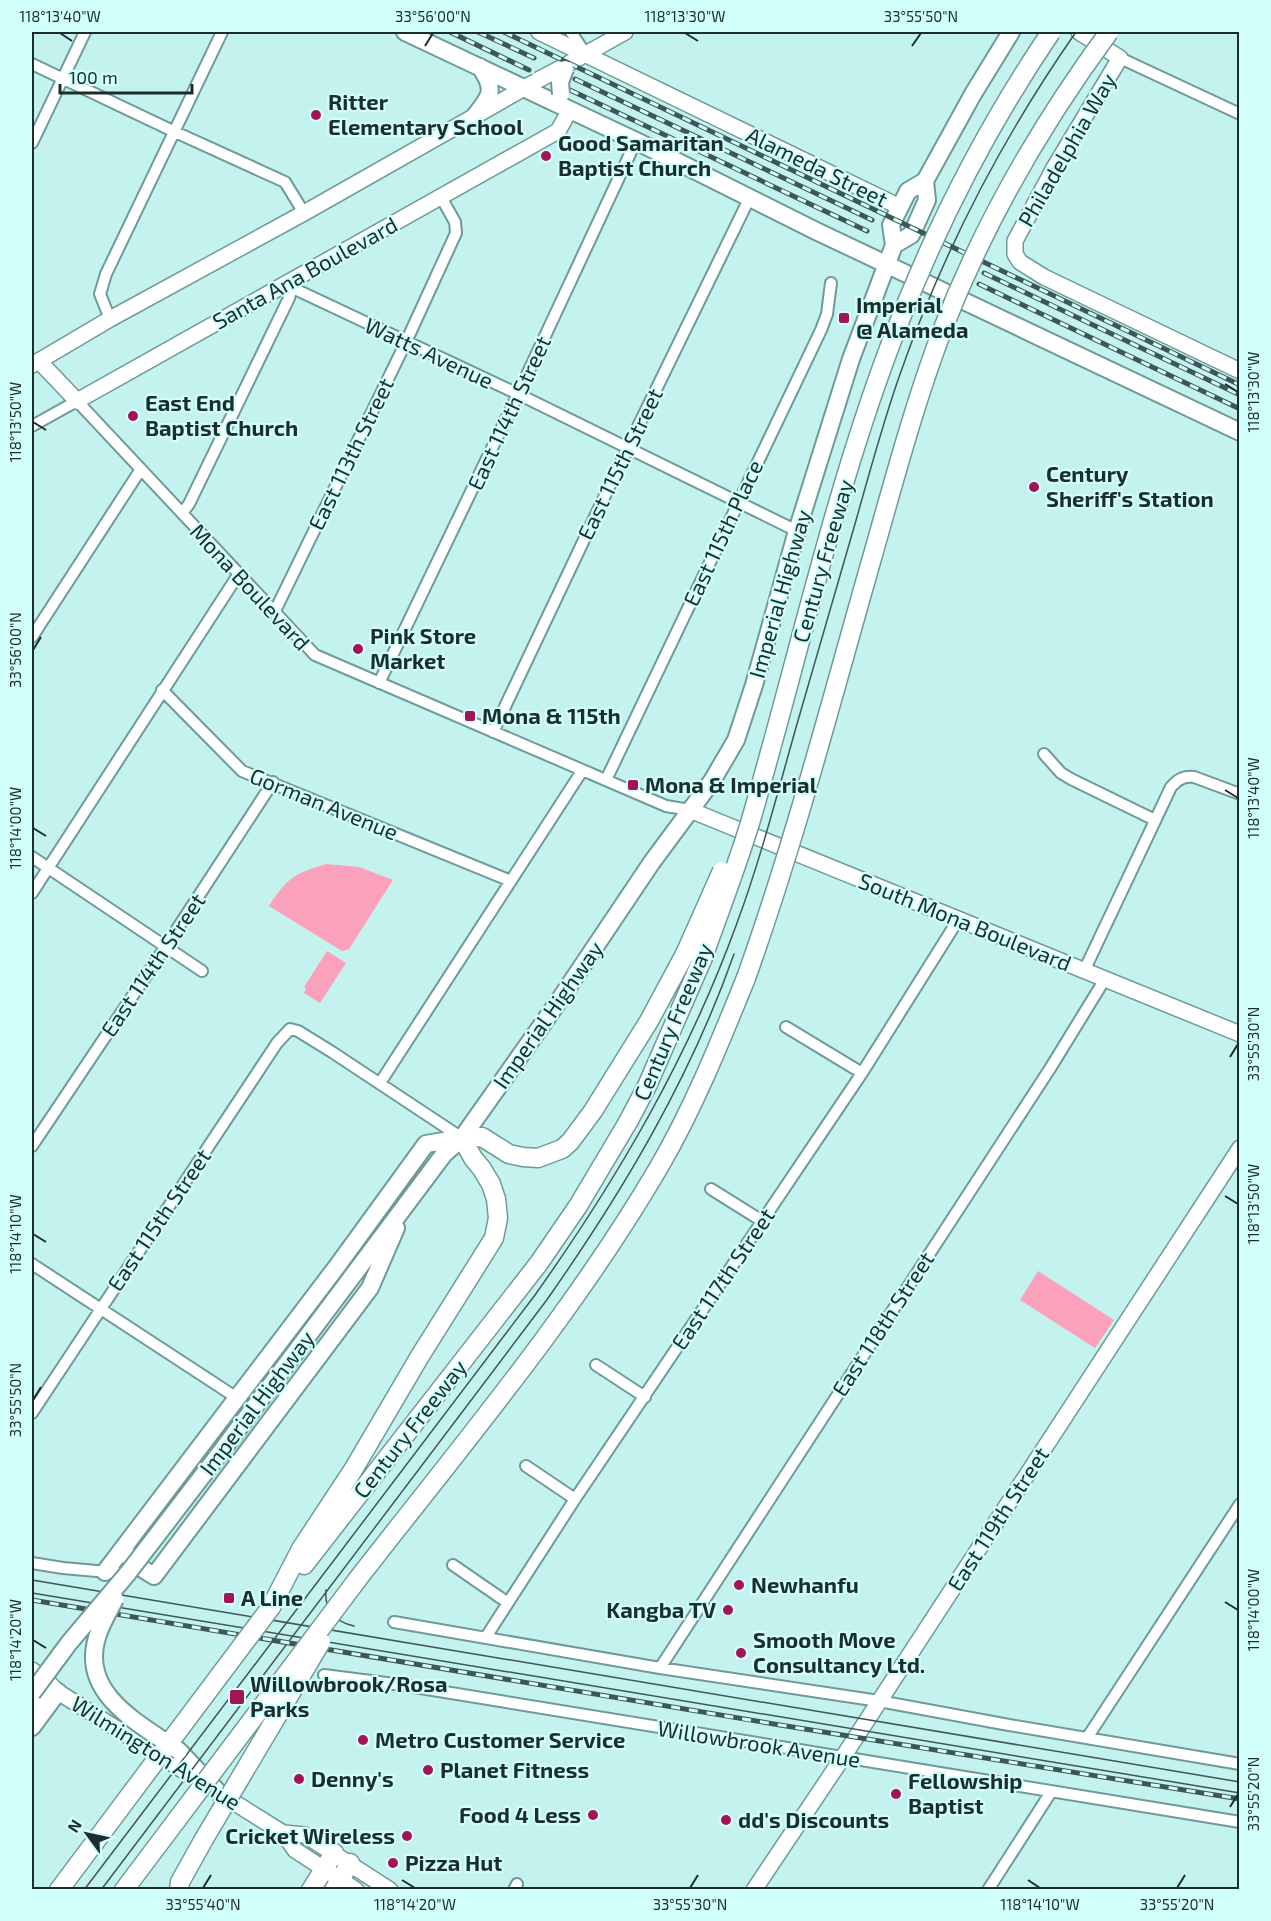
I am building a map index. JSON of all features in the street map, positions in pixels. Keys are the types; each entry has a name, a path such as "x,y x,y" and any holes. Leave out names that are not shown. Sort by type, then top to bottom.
{"highway":[{"name":"Century Freeway","path":"59,1890 271,1607 295,1570 539,1263 578,1206 628,1122 671,1032 721,872 749,825 838,508 868,407 890,344 916,280 974,159 1010,95 1051,32"},
{"name":"Century Freeway","path":"124,1890 357,1580 525,1363 618,1233 659,1166 704,1079 746,978 780,878 892,489 942,330 1002,202 1068,90 1109,32"},
{"path":"295,1570 301,1549 353,1470 415,1364 494,1238 498,1218 496,1198 487,1176 473,1158 462,1138 482,1137 509,1154 523,1157 538,1158 562,1149 593,1111 649,1021 693,957"},
{"path":"179,1890 180,1882 204,1839 357,1580"},
{"path":"311,1890 329,1861"},
{"path":"337,1884 350,1863"}],"main road":[{"path":"405,32 479,67 531,84 570,110 1239,432"},
{"name":"Imperial Highway","path":"894,245 910,235 914,229 927,200 926,181 973,94 1011,32"},
{"path":"473,118 483,105 491,86 479,67"},
{"path":"564,67 560,82 561,94 570,110"},
{"name":"Imperial Highway","path":"32,1693 223,1449 444,1154 462,1138 556,1005 652,862 712,781 735,740 754,685 797,531 850,359 894,245 891,225 908,191 926,181"},
{"path":"105,1572 426,1144 462,1138"},
{"path":"124,1547 133,1563 154,1576 370,1288 407,1203"},
{"path":"128,1573 96,1638 94,1648 97,1674 104,1692 120,1710 179,1750 218,1792"},
{"path":"32,1707 42,1679 69,1643"},
{"path":"32,1727 42,1679"}],"street":[{"path":"32,143 85,32"},
{"path":"110,319 100,294 106,274 222,32"},
{"name":"Alameda Street","path":"539,32 900,207"},
{"path":"572,32 585,53"},
{"path":"34,359 304,213 625,32"},
{"name":"Philadelphia Way","path":"1079,32 1120,58 1034,205 1015,242 1015,254 1024,266 1044,277 1239,371"},
{"path":"1120,58 1239,114"},
{"path":"32,64 285,182 304,213"},
{"name":"Santa Ana Boulevard","path":"32,426 558,131 570,110"},
{"name":"East 114th Street","path":"379,683 636,141"},
{"name":"East 113th Street","path":"274,613 406,342 456,233 455,222 441,197"},
{"name":"East 115th Street","path":"493,732 750,197"},
{"name":"East 115th Place","path":"606,780 821,330 827,314 831,283"},
{"path":"182,513 189,504 290,295 291,290 287,284"},
{"name":"Watts Avenue","path":"287,284 797,531"},
{"name":"Mona Boulevard","path":"34,359 141,469 315,655 666,806 690,810"},
{"path":"32,637 141,469"},
{"path":"32,893 238,575"},
{"name":"Gorman Avenue","path":"162,690 242,771 511,881"},
{"path":"1044,754 1071,779 1155,820"},
{"path":"462,1138 380,1083 582,771"},
{"path":"1084,971 1171,787 1187,776 1239,794"},
{"name":"East 114th Street","path":"32,1146 273,782"},
{"name":"South Mona Boulevard","path":"690,810 1239,1034"},
{"path":"32,857 202,971"},
{"name":"East 117th Street","path":"486,1637 575,1499 862,1073 958,920"},
{"name":"East 118th Street","path":"660,1668 1052,1067 1105,979"},
{"path":"786,1027 862,1073"},
{"name":"East 115th Street","path":"32,1413 99,1308 277,1043 290,1029 298,1031 380,1083"},
{"name":"East 119th Street","path":"754,1890 1239,1148"},
{"path":"711,1189 762,1221"},
{"path":"32,1264 237,1398"},
{"path":"596,1365 645,1397"},
{"path":"526,1466 575,1499"},
{"path":"1087,1738 1239,1504"},
{"path":"32,1563 154,1576"},
{"path":"453,1565 508,1603"},
{"path":"394,1622 660,1668 879,1701 1239,1764"},
{"name":"Willowbrook Avenue","path":"324,1675 413,1687 1239,1822"},
{"name":"Wilmington Avenue","path":"42,1679 283,1833 295,1850 329,1861 350,1863 390,1890"},
{"path":"988,1890 1051,1792"},
{"name":"Wilmington Avenue","path":"329,1861 337,1884 356,1890"}],"shaded area":[{"path":"326,864 359,867 393,880 349,949 342,951 269,906 281,889 293,878"},
{"path":"327,951 346,963 320,1003 304,993 306,988 304,987"},
{"path":"1038,1271 1114,1320 1095,1348 1020,1300"}],"tram line":[{"path":"84,1890 535,1295 595,1206 649,1116 718,973 746,899 882,429 916,331 954,242 999,155 1023,113 1076,32"},
{"path":"101,1890 546,1301 574,1260 652,1134 697,1046 734,954"},
{"path":"32,1580 1240,1782"},
{"path":"326,1590 327,1603 332,1614 341,1621 354,1626"},
{"path":"32,1593 1240,1793"}],"railway":[{"path":"450,32 529,70"},
{"path":"478,32 534,58"},
{"path":"504,32 1240,385"},
{"path":"575,79 872,220"},
{"path":"570,90 867,231"},
{"path":"984,273 1240,395"},
{"path":"979,284 1240,409"},
{"path":"32,1600 1240,1799"}],"place":[{"name":"Ritter Elementary School","path":"316,115"},
{"name":"Good Samaritan Baptist Church","path":"546,156"},
{"name":"Imperial @ Alameda","path":"844,318"},
{"name":"East End Baptist Church","path":"133,416"},
{"name":"Century Sheriff's Station","path":"1034,487"},
{"name":"Pink Store Market","path":"358,649"},
{"name":"Mona & 115th","path":"470,716"},
{"name":"Mona & Imperial","path":"633,785"},
{"name":"Newhanfu","path":"739,1585"},
{"name":"A Line","path":"229,1598"},
{"name":"Kangba TV","path":"728,1610"},
{"name":"Smooth Move Consultancy Ltd.","path":"741,1653"},
{"name":"Willowbrook/Rosa Parks","path":"237,1697"},
{"name":"Metro Customer Service","path":"363,1740"},
{"name":"Planet Fitness","path":"428,1770"},
{"name":"Denny's","path":"299,1779"},
{"name":"Fellowship Baptist","path":"896,1794"},
{"name":"Food 4 Less","path":"593,1815"},
{"name":"dd's Discounts","path":"726,1820"},
{"name":"Cricket Wireless","path":"407,1836"},
{"name":"Pizza Hut","path":"393,1863"}]}
